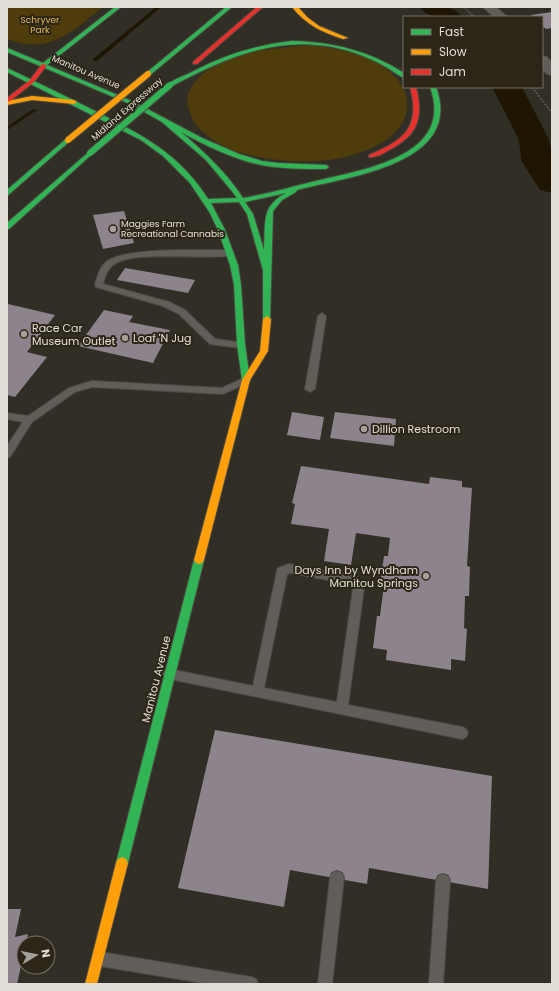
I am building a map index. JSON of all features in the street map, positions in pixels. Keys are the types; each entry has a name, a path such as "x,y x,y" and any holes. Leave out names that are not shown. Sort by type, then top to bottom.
{"main road":[{"path":"9,85 20,76 44,65 118,7"},
{"name":"Midland Expressway","path":"7,193 68,140 229,7"},
{"name":"Midland Expressway","path":"7,227 90,153 260,7"},
{"path":"295,7 300,16 310,24 356,41"},
{"path":"7,50 24,53 42,52 57,48 80,36"},
{"path":"80,36 70,51 70,63 85,83"},
{"path":"170,85 227,56 251,48 284,42 321,43 353,50 381,61 403,75"},
{"name":"Manitou Avenue","path":"7,50 132,103 164,121 208,159 238,188 242,200 250,214 267,270 267,325 264,351 246,380 169,674 91,984"},
{"path":"7,102 32,81 44,65"},
{"name":"Manitou Avenue","path":"7,70 32,81 144,138 162,151 178,166 205,201 217,219 230,253 238,290 241,345 246,380"},
{"path":"362,159 392,147 409,132 418,116 418,101 413,88"},
{"path":"205,201 242,200 382,166 398,160 412,152 427,138 437,120 439,109 437,95 434,88"},
{"path":"7,102 38,97 74,102"},
{"path":"164,121 198,139 243,158 261,163 285,166 330,166 288,176"},
{"path":"267,270 269,220 272,206 284,195 307,184"},
{"path":"205,201 238,188"}],"street":[{"path":"489,7 500,16"},
{"path":"543,61 552,71"}],"lane":[{"path":"230,253 148,254 124,257 108,264 101,276 99,285 166,304 182,312 213,342 241,345"},
{"path":"310,389 322,316"},
{"path":"7,454 29,420 72,390 92,384 223,391 246,380"},
{"path":"7,416 29,420"},
{"path":"258,692 282,571 288,568 353,580 359,588 342,708"},
{"path":"169,674 462,733"},
{"path":"325,984 338,878"},
{"path":"436,984 443,881"},
{"path":"98,959 251,984"}],"path":[{"path":"464,7 473,16"},
{"path":"533,88 552,113"}],"green space":[{"name":"Schryver Park","path":"7,7 103,7 81,25 60,38 48,43 36,45 7,39"},
{"path":"310,45 343,50 374,61 388,70 399,81 405,93 407,104 405,116 399,128 389,138 374,147 341,158 324,161 289,161 254,156 232,150 218,143 204,133 194,122 187,103 189,92 199,77 215,64 243,52"}],"building":[{"path":"552,12 552,28 546,29 543,27 543,16 531,15"},
{"name":"Maggies Farm Recreational Cannabis","path":"124,211 134,243 103,249 93,215"},
{"path":"125,268 195,280 188,293 117,280"},
{"name":"Race Car Museum Outlet","path":"8,304 55,315 27,352 47,357 15,397 7,395"},
{"name":"Loaf 'N Jug","path":"104,310 133,316 129,322 170,330 153,363 78,346"},
{"path":"292,412 324,417 320,440 287,435"},
{"name":"Dillion Restroom","path":"335,412 396,419 394,446 330,438"},
{"name":"Days Inn by Wyndham Manitou Springs","path":"301,466 429,484 430,477 462,481 462,487 472,488 467,566 470,567 469,596 465,596 464,628 467,629 465,661 451,659 451,670 386,660 387,650 373,648 377,616 380,616 384,585 380,584 384,556 388,556 390,538 356,533 351,565 324,561 329,529 291,524 295,504 292,503"},
{"path":"215,730 492,776 488,889 369,868 367,884 290,870 284,907 178,888"},
{"path":"7,909 21,909 15,937 16,975 19,975 17,984 7,984"}],"waterway":[{"path":"95,60 159,7"},
{"path":"433,7 447,16"},
{"path":"508,88 534,140 537,160 552,183"},
{"path":"7,129 35,110"}],"traffic: fast":[{"path":"44,65 118,7"},
{"path":"148,74 229,7"},
{"path":"170,85 211,64 242,52 273,45 292,43 312,43 351,50 387,65 403,75"},
{"path":"7,50 132,103 164,121 208,159 234,189 250,214 267,270 267,319"},
{"path":"7,70 123,127 165,154 192,181 203,196 222,230 234,265 239,304 241,344 246,380"},
{"path":"90,153 170,85"},
{"path":"205,201 242,200 260,197 390,164 418,147 432,130 438,110 437,98 433,88"},
{"path":"164,121 224,151 249,160 278,165 326,167"},
{"path":"7,194 68,140"},
{"path":"7,227 90,153"},
{"path":"267,270 270,211 280,199 294,191"},
{"path":"122,863 199,560"}],"traffic: slow":[{"path":"295,7 305,19 317,27 345,38"},
{"path":"68,140 148,74"},
{"path":"7,103 32,98 74,102"},
{"path":"199,560 246,380 264,351 267,319"},
{"path":"91,984 122,863"}],"traffic: jam":[{"path":"195,63 260,7"},
{"path":"8,100 32,81 44,65"},
{"path":"371,156 383,151 403,139 415,123 417,101 413,88"}],"place":[{"name":"Maggies Farm Recreational Cannabis","path":"113,229"},
{"name":"Race Car Museum Outlet","path":"24,334"},
{"name":"Loaf 'N Jug","path":"125,338"},
{"name":"Dillion Restroom","path":"364,429"},
{"name":"Days Inn by Wyndham Manitou Springs","path":"426,576"}]}
